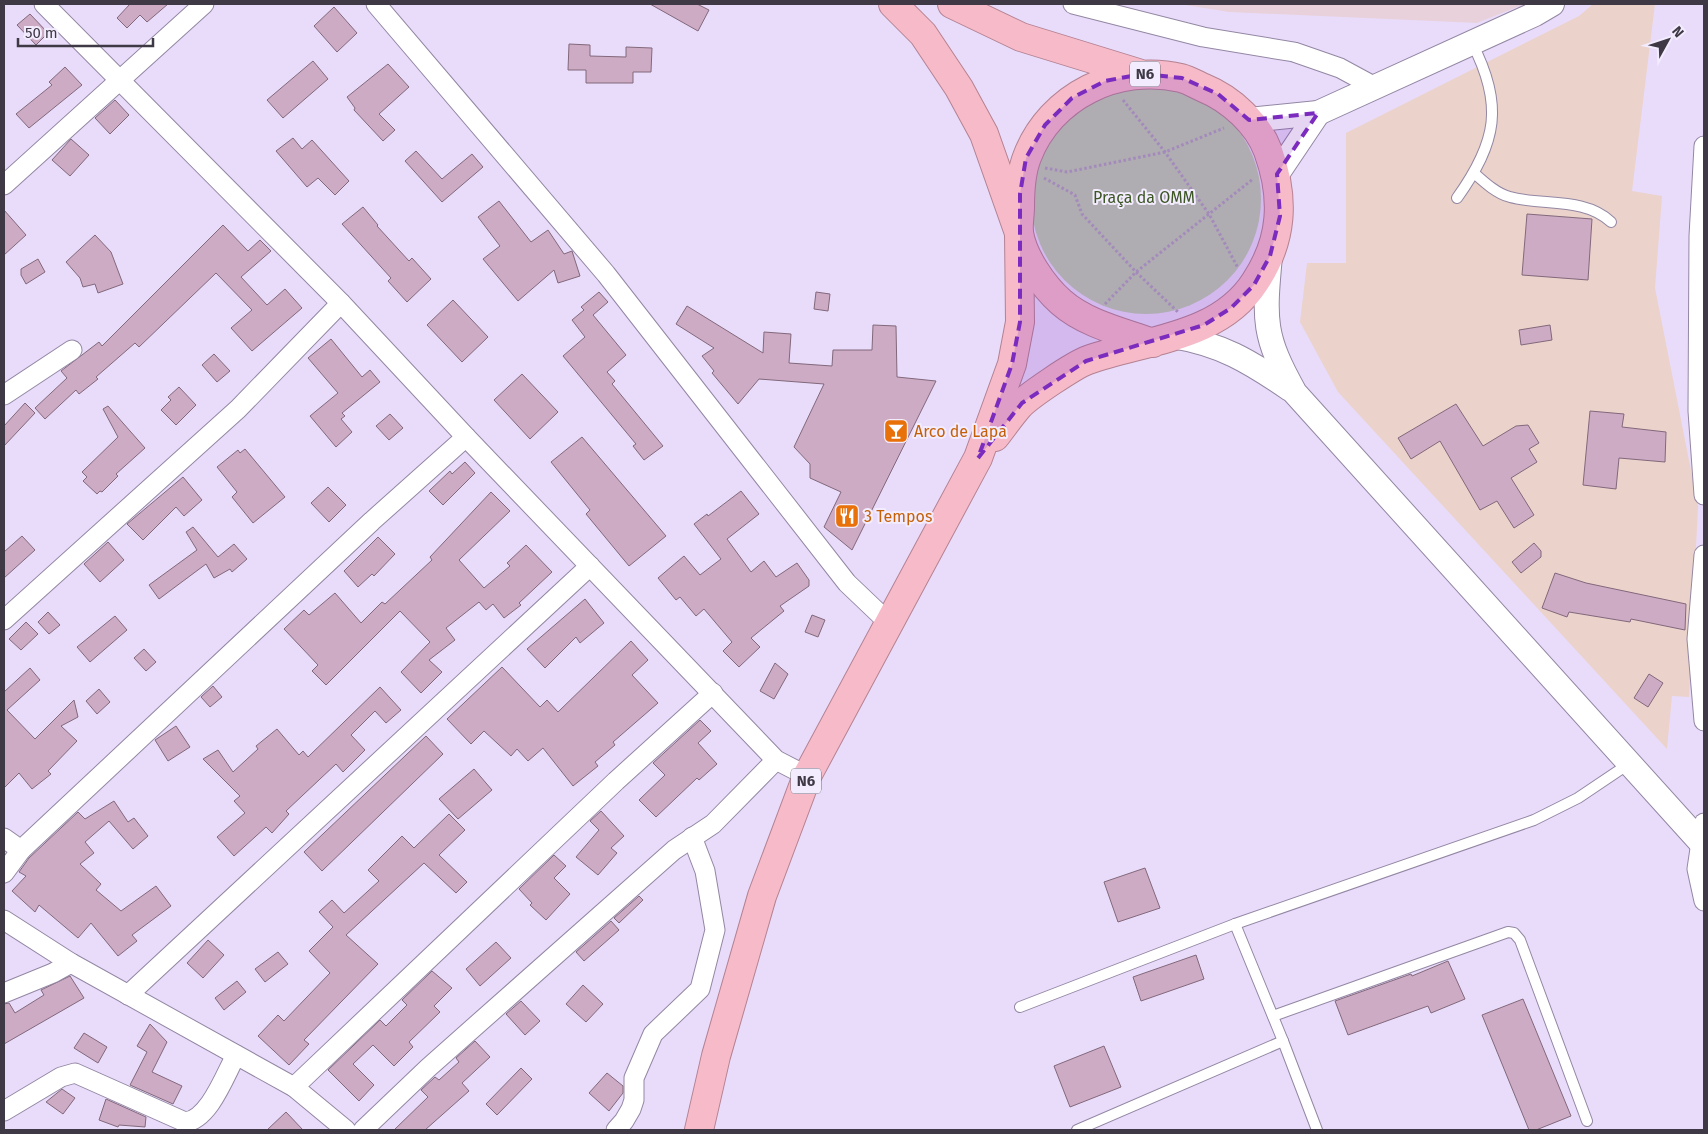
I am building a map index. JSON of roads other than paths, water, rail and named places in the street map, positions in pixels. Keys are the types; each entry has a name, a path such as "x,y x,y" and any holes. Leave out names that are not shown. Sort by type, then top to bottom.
{"highway":[{"name":"N6","path":"893,4 923,34 959,88 984,134 1028,258 1041,279 1060,301 1084,319 1172,336"},
{"name":"N6","path":"952,4 1021,37 1142,74 1182,78 1218,94 1249,120 1266,146 1275,170 1280,216 1270,256 1254,285 1232,308 1204,325 1086,361 1022,403 978,458"},
{"name":"N6","path":"699,1130 716,1056 762,896 807,776 978,458 1012,364 1020,322 1020,194 1026,158 1044,125 1072,98 1110,80 1142,74"}],"street":[{"path":"44,4 341,303 466,437 776,760 807,776"},
{"path":"4,185 204,4"},
{"path":"376,4 606,274 847,583 889,623"},
{"path":"1072,4 1203,37 1294,52 1340,68 1377,88"},
{"path":"1249,120 1318,113 1377,88 1552,4"},
{"path":"1275,170 1318,113"},
{"path":"1704,146 1699,236 1698,411 1704,495"},
{"path":"1270,256 1265,309 1269,339 1277,360 1295,393"},
{"path":"4,620 238,409 341,303"},
{"path":"1172,336 1202,341 1228,350 1261,369 1295,393 1630,763 1704,832 1697,869 1704,901"},
{"path":"4,395 72,350"},
{"path":"4,873 21,850 372,521 466,437"},
{"path":"1704,555 1697,639 1704,721"},
{"path":"128,995 590,566"},
{"path":"294,1088 616,782 713,693"},
{"path":"363,1130 436,1061 692,837 713,824 776,760"},
{"path":"616,1130 631,1109 634,1100 634,1078 653,1034 700,990 715,930 705,872 692,837"},
{"path":"4,838 21,850"},
{"path":"4,920 71,963 294,1088 346,1130"},
{"path":"4,993 53,973 71,963"},
{"path":"4,1111 61,1077 75,1073 185,1122 194,1121 204,1114 236,1055"}],"lane":[{"path":"1457,198 1474,173 1491,133 1494,114 1486,73 1472,43"},
{"path":"1474,173 1487,185 1508,197 1573,205 1603,214 1612,222"},
{"path":"1020,1007 1235,924 1534,820 1578,798 1630,763"},
{"path":"1235,924 1317,1130"},
{"path":"1273,1016 1508,932 1514,932 1520,940 1587,1121"},
{"path":"1077,1130 1283,1041"}],"place":[{"name":"Arco de Lapa","path":"896,431"},
{"name":"3 Tempos","path":"847,516"}],"park label":[{"name":"Praça da OMM","path":"1144,197"}]}
